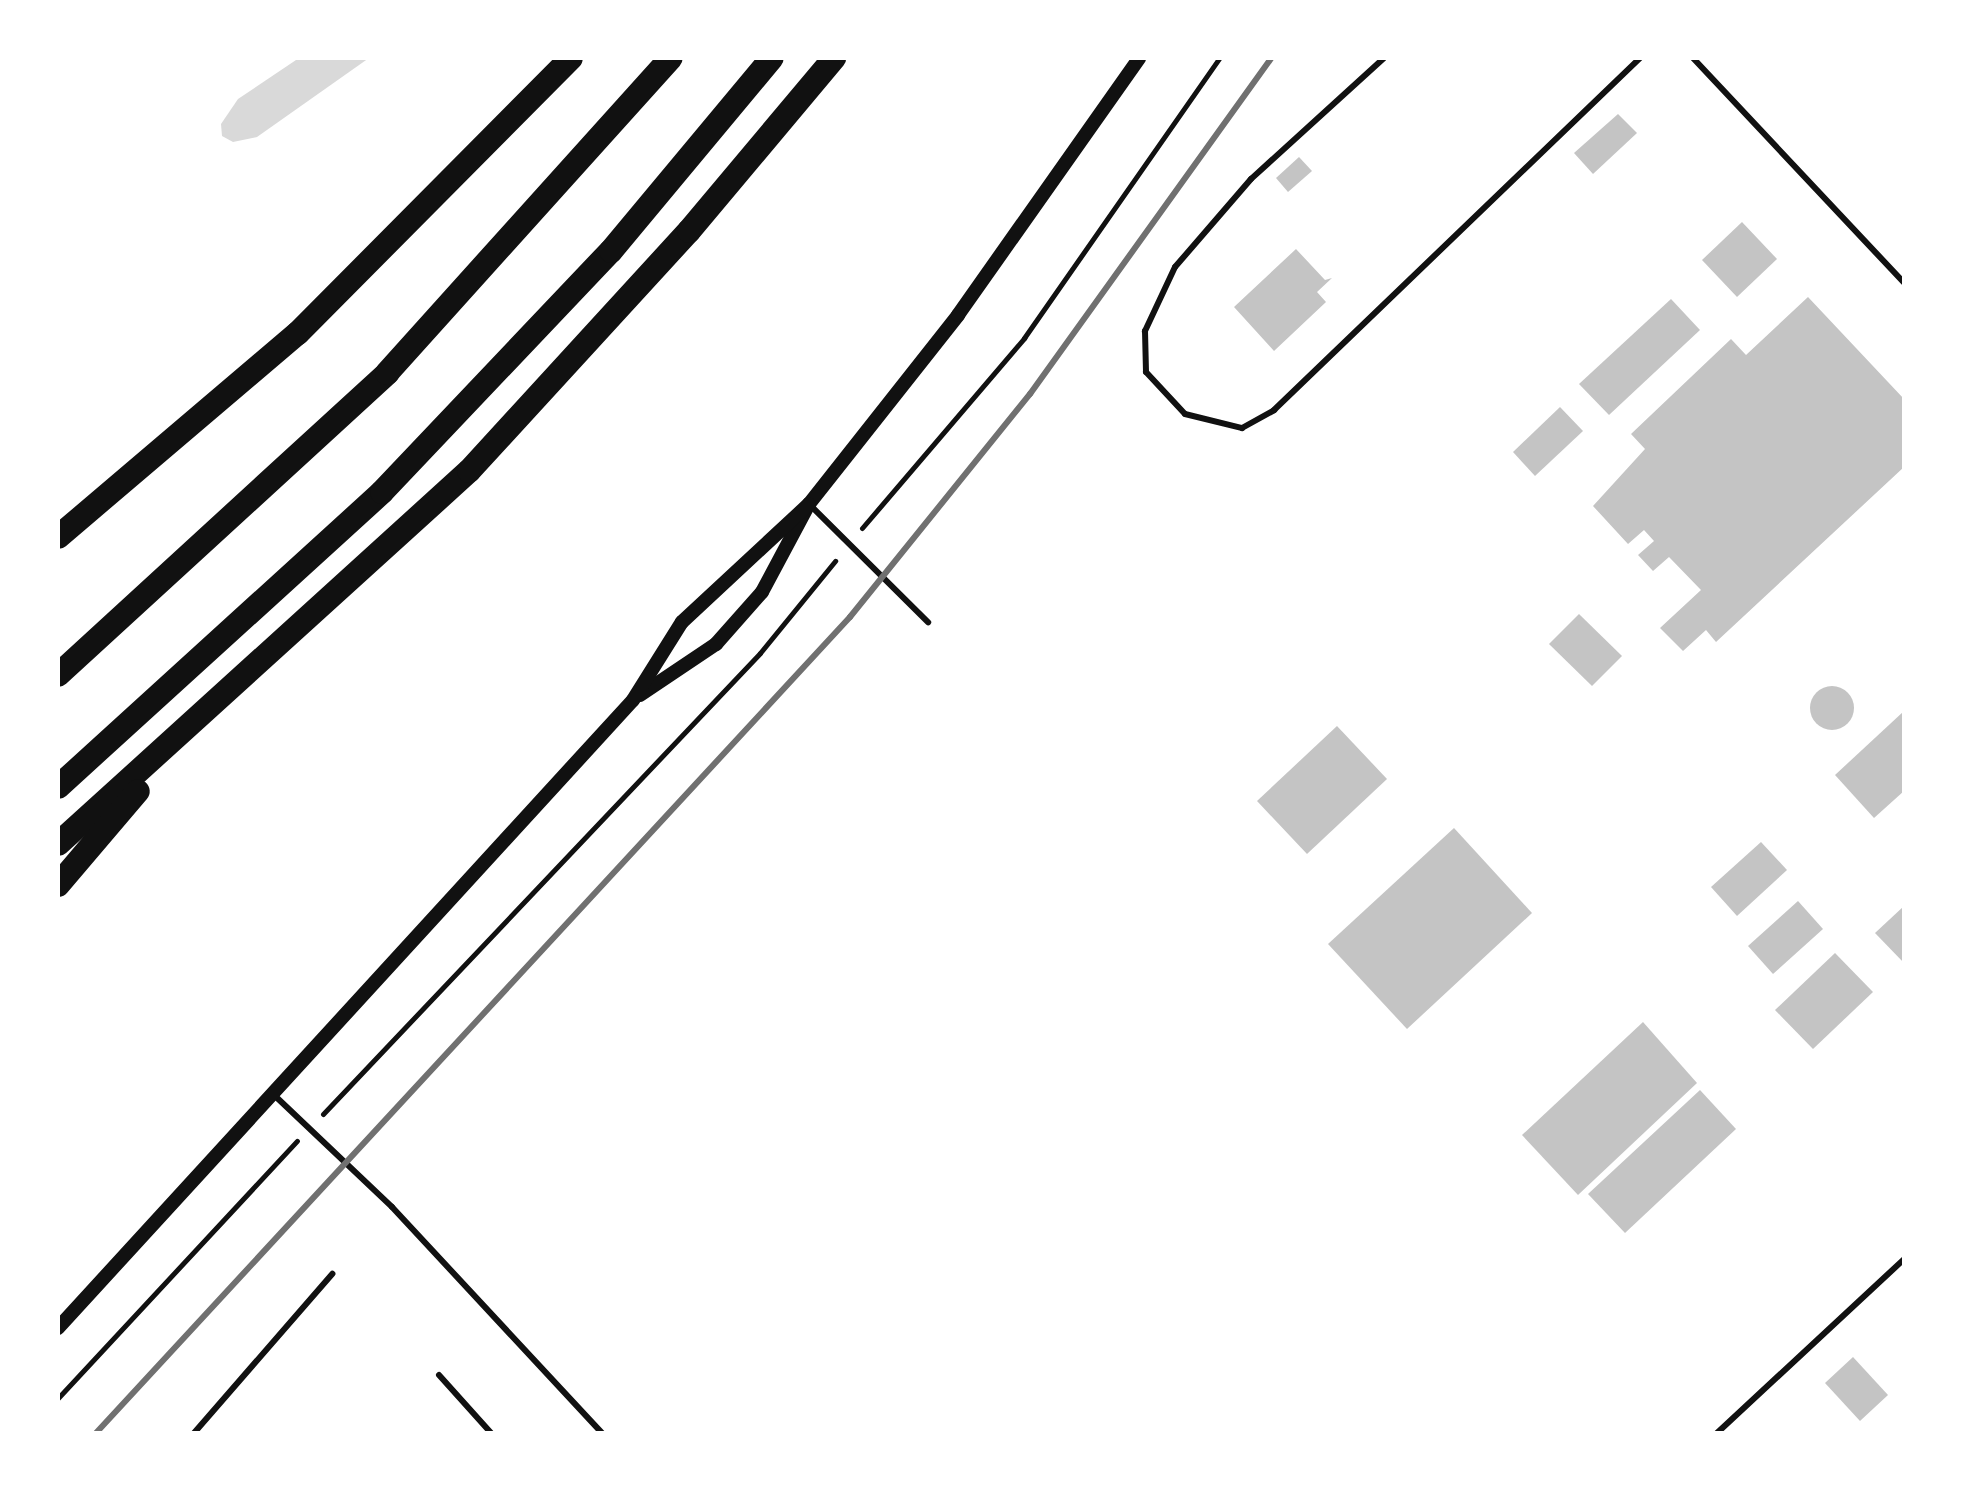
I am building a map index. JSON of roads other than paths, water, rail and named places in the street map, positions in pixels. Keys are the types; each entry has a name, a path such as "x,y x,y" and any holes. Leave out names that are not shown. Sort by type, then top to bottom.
{"highway":[{"path":"58,537 298,333 571,58"},
{"path":"58,675 208,545 387,373 671,58"},
{"path":"58,787 404,470 590,275 772,58"},
{"path":"58,844 189,732 469,471 636,291 834,58"},
{"path":"58,885 189,732"}],"street":[{"path":"58,1328 633,700 682,622 809,504 958,315 1139,58"},
{"path":"633,700 716,644 762,592 809,504"}],"lane":[{"path":"1384,58 1251,179 1175,267 1145,331 1146,372 1185,414 1242,428 1274,410 1640,58"},
{"path":"1693,58 1904,283"},
{"path":"809,504 928,622"},
{"path":"271,1093 310,1127 602,1433"},
{"path":"1717,1433 1904,1259"},
{"path":"194,1433 332,1274"},
{"path":"439,1375 491,1433"}],"railway":[{"path":"96,1433 850,617 1030,394 1271,58"}]}
